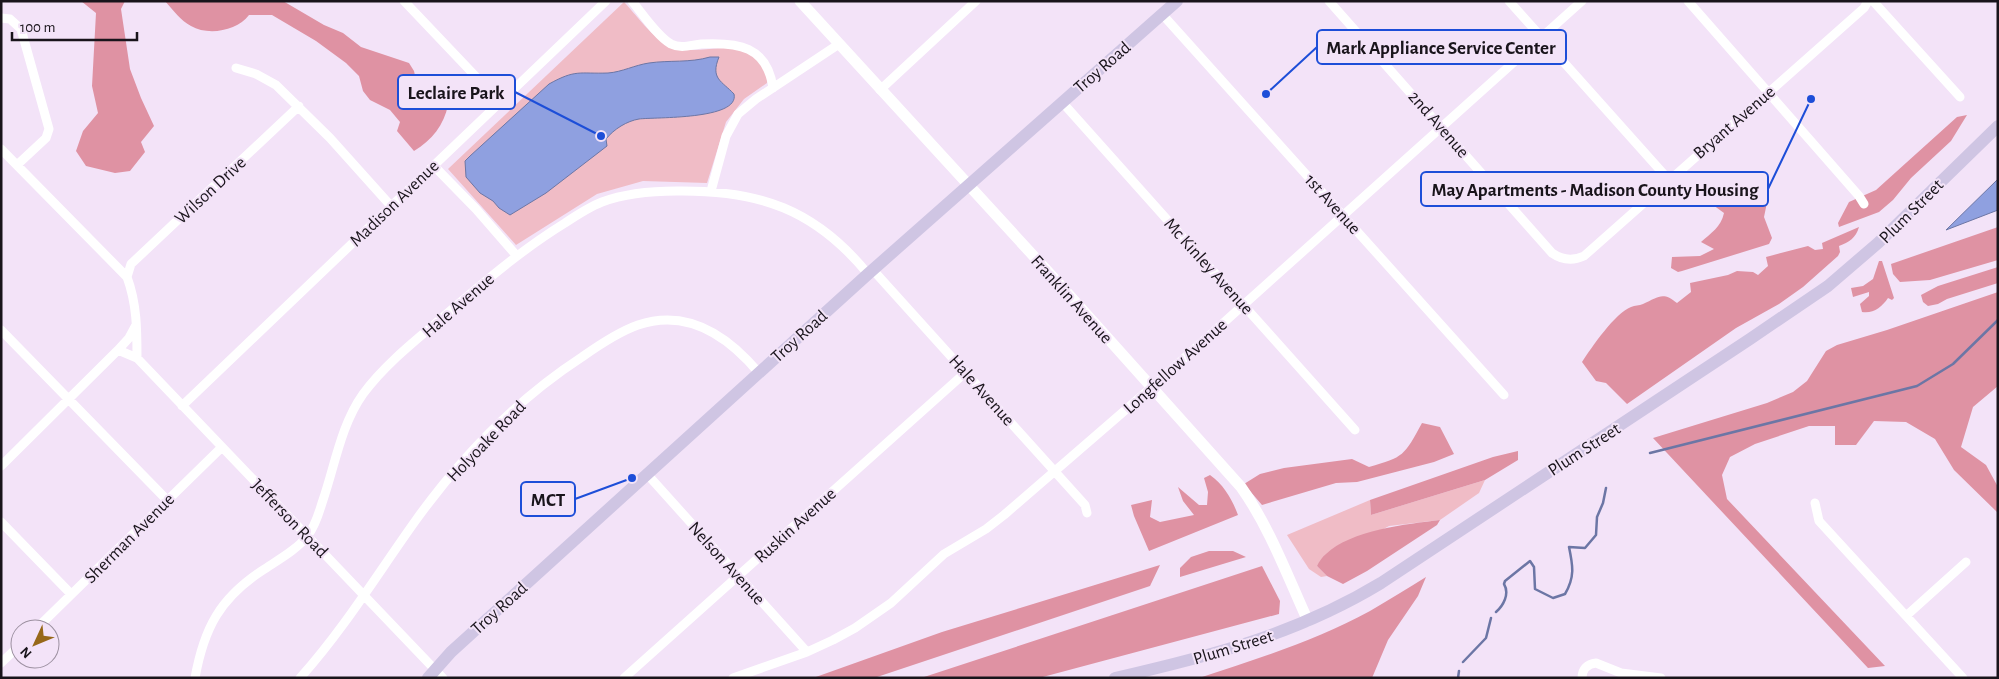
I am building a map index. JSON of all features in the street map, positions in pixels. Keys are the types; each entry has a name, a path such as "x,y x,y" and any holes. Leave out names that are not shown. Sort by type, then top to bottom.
{"main road":[{"name":"Troy Road","path":"435,675 451,652 871,272 1177,1"},
{"name":"Plum Street","path":"1115,678 1250,644 1348,603 1381,583 1750,340 1828,286 1878,243 1998,126"}],"street":[{"path":"404,1 500,102"},
{"name":"Madison Avenue","path":"182,406 606,1"},
{"path":"632,1 664,39 672,44 686,47 715,44 733,45 755,52 767,66 773,88"},
{"name":"Franklin Avenue","path":"800,1 1230,475 1252,502 1268,532 1308,621"},
{"path":"880,90 976,1"},
{"name":"2nd Avenue","path":"1329,1 1552,253 1564,259 1574,260"},
{"path":"1509,1 1668,180"},
{"name":"Longfellow Avenue","path":"733,678 807,652 833,640 874,615 908,589 944,554 986,529 1055,472 1152,387 1582,1"},
{"path":"1688,1 1864,204"},
{"name":"Bryant Avenue","path":"1574,260 1584,256 1864,8 1868,1"},
{"path":"1873,1 1960,96"},
{"name":"1st Avenue","path":"1162,14 1504,395"},
{"path":"1,18 10,19 21,29 49,128 46,138 17,165"},
{"path":"711,192 726,136 731,125 746,106 839,44"},
{"path":"236,68 256,74 276,85 299,106 391,206"},
{"name":"Mc Kinley Avenue","path":"1062,102 1355,430"},
{"name":"Wilson Drive","path":"127,277 131,264 299,106"},
{"path":"1,148 127,277 134,300 137,323 137,358"},
{"path":"434,166 476,209 516,256"},
{"name":"Hale Avenue","path":"195,678 208,628 226,600 248,580 276,562 308,536 316,522 328,487 345,428 362,396 384,370 516,256 585,210 634,193 667,191 711,192 760,200 793,212 831,235 871,272 966,372 1085,505 1087,513"},
{"name":"Holyoake Road","path":"300,678 341,629 417,520 481,440 522,401 571,364 615,336 638,325 653,322 679,321 695,324 730,342 759,373"},
{"path":"1,466 118,350 129,338 137,323"},
{"path":"1,330 167,500"},
{"name":"Jefferson Road","path":"118,350 137,358 308,536 435,675"},
{"name":"Ruskin Avenue","path":"624,678 966,372"},
{"name":"Sherman Avenue","path":"46,619 222,447"},
{"name":"Nelson Avenue","path":"647,474 807,652"},
{"path":"1815,503 1819,521 1963,678"},
{"path":"1,522 72,594"},
{"path":"1906,616 1966,562"},
{"path":"1582,678 1584,669 1593,663 1600,664 1619,676 1661,678"}],"shaded area":[{"path":"81,1 125,1 121,9 130,69 154,126 141,142 145,152 130,171 115,173 86,166 76,151 83,131 98,113 92,86 96,13"},
{"path":"165,1 283,1 324,25 343,33 361,47 409,63 414,71 416,80 448,105 444,119 432,137 414,151 397,131 400,122 390,110 370,100 363,91 359,76 346,63 316,41 272,15 249,15 237,25 222,30 206,31 198,29 184,21"},
{"path":"624,2 654,35 668,45 686,50 733,48 753,54 765,70 767,83 744,99 726,122 707,183 643,181 597,194 516,245 448,169"},
{"path":"1967,115 1951,141 1911,178 1893,200 1879,212 1839,227 1838,223 1849,202 1876,190 1957,117"},
{"path":"1765,180 1769,193 1764,217 1772,238 1769,244 1678,272 1671,268 1672,257 1700,256 1714,249 1701,242 1712,233 1723,218 1724,213 1713,205 1713,198 1733,186 1749,187"},
{"path":"1859,227 1852,239 1839,246 1840,252 1838,256 1803,287 1779,304 1736,328 1627,404 1606,383 1596,381 1582,362 1611,323 1631,307 1642,305 1660,296 1668,297 1677,303 1691,292 1690,283 1728,275 1737,271 1753,272 1758,275 1768,266 1766,257 1808,246 1815,250 1823,249 1822,243"},
{"path":"1998,227 1998,260 1930,280 1900,282 1893,274 1891,264"},
{"path":"1879,261 1882,261 1894,298 1892,300 1888,298 1880,307 1873,311 1862,312 1860,304 1869,296 1869,292 1853,297 1851,288 1863,286 1873,279"},
{"path":"1998,267 1998,283 1947,299 1938,304 1928,306 1923,302 1921,295 1938,286"},
{"path":"1998,292 1998,386 1973,407 1961,447 1986,465 1998,487 1998,513 1954,470 1935,439 1906,422 1874,421 1856,445 1835,445 1835,426 1809,426 1755,444 1730,457 1722,475 1727,499 1885,666 1868,668 1653,438 1767,403 1793,392 1807,381 1826,351 1837,345"},
{"path":"1422,423 1440,427 1454,454 1434,462 1357,482 1336,483 1262,505 1244,484 1260,474 1284,468 1352,459 1369,467 1390,461 1407,449"},
{"path":"1518,451 1518,460 1485,480 1371,515 1370,500 1493,457"},
{"path":"1210,475 1227,493 1238,515 1149,551 1131,505 1152,500 1150,517 1160,522 1194,515 1183,501 1178,487 1199,505 1207,505 1208,492 1204,478"},
{"path":"1485,480 1479,493 1440,520 1389,526 1317,566 1327,576 1321,577 1309,569 1287,535 1370,500 1371,515"},
{"path":"1440,520 1437,525 1367,571 1343,584 1327,576 1317,566 1326,554 1350,539 1380,530"},
{"path":"1209,551 1233,551 1246,557 1180,577 1180,568 1191,557"},
{"path":"1160,565 1150,586 874,678 813,678 942,632"},
{"path":"1262,566 1280,601 1279,614 1039,678 921,678"},
{"path":"1426,577 1418,596 1388,640 1372,678 1199,678 1243,664 1329,631 1370,611"}],"water":[{"path":"719,57 716,70 717,75 734,94 732,102 724,109 695,116 639,119 625,124 606,139 607,146 546,193 510,215 480,193 466,177 465,161 549,84 558,79 578,73 608,73 649,63 695,60"},
{"path":"1998,179 1998,210 1946,230"}],"waterway":[{"path":"1650,453 1917,386 1953,364 1998,320"},
{"path":"1496,612 1505,600 1505,581 1530,561 1534,567 1535,589 1553,598 1565,594 1572,577 1569,547 1585,548 1596,535 1597,517 1603,503 1606,488"},
{"path":"1463,662 1486,638 1491,618"},
{"path":"1458,678 1459,671"}],"place":[{"name":"Mark Appliance Service Center","path":"1266,94"},
{"name":"May Apartments - Madison County Housing","path":"1811,99"},
{"name":"Leclaire Park","path":"601,136"},
{"name":"MCT","path":"632,478"}]}
